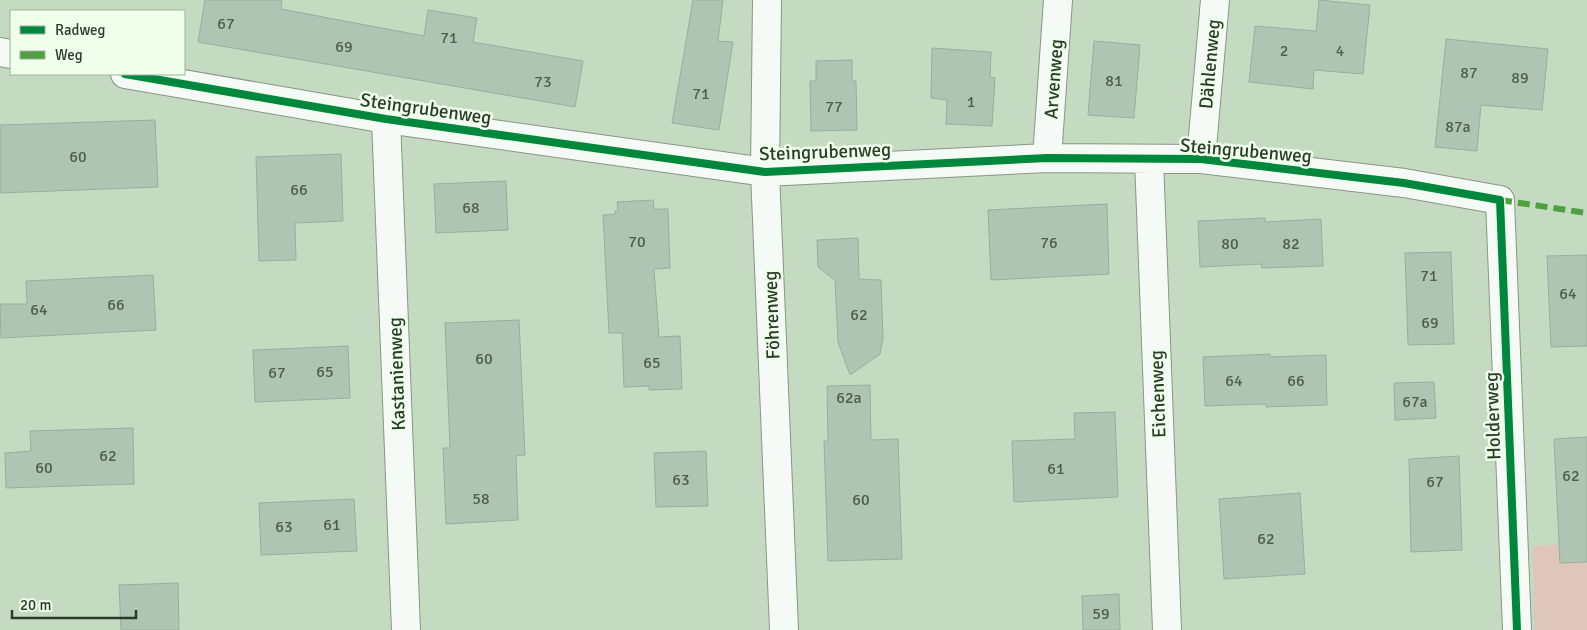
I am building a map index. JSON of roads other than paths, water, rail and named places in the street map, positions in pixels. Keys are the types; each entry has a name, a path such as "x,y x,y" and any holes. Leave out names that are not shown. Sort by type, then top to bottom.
{"street":[{"name":"Föhrenweg","path":"767,0 765,172 784,630"},
{"name":"Arvenweg","path":"1047,158 1058,0"},
{"name":"Dählenweg","path":"1201,159 1215,0"},
{"name":"Steingrubenweg","path":"131,75 386,119 765,172 1047,158 1201,159 1404,183 1500,200"},
{"name":"Kastanienweg","path":"386,119 406,630"},
{"name":"Eichenweg","path":"1149,158 1167,630"},
{"name":"Holderweg","path":"1500,200 1517,630"}]}
